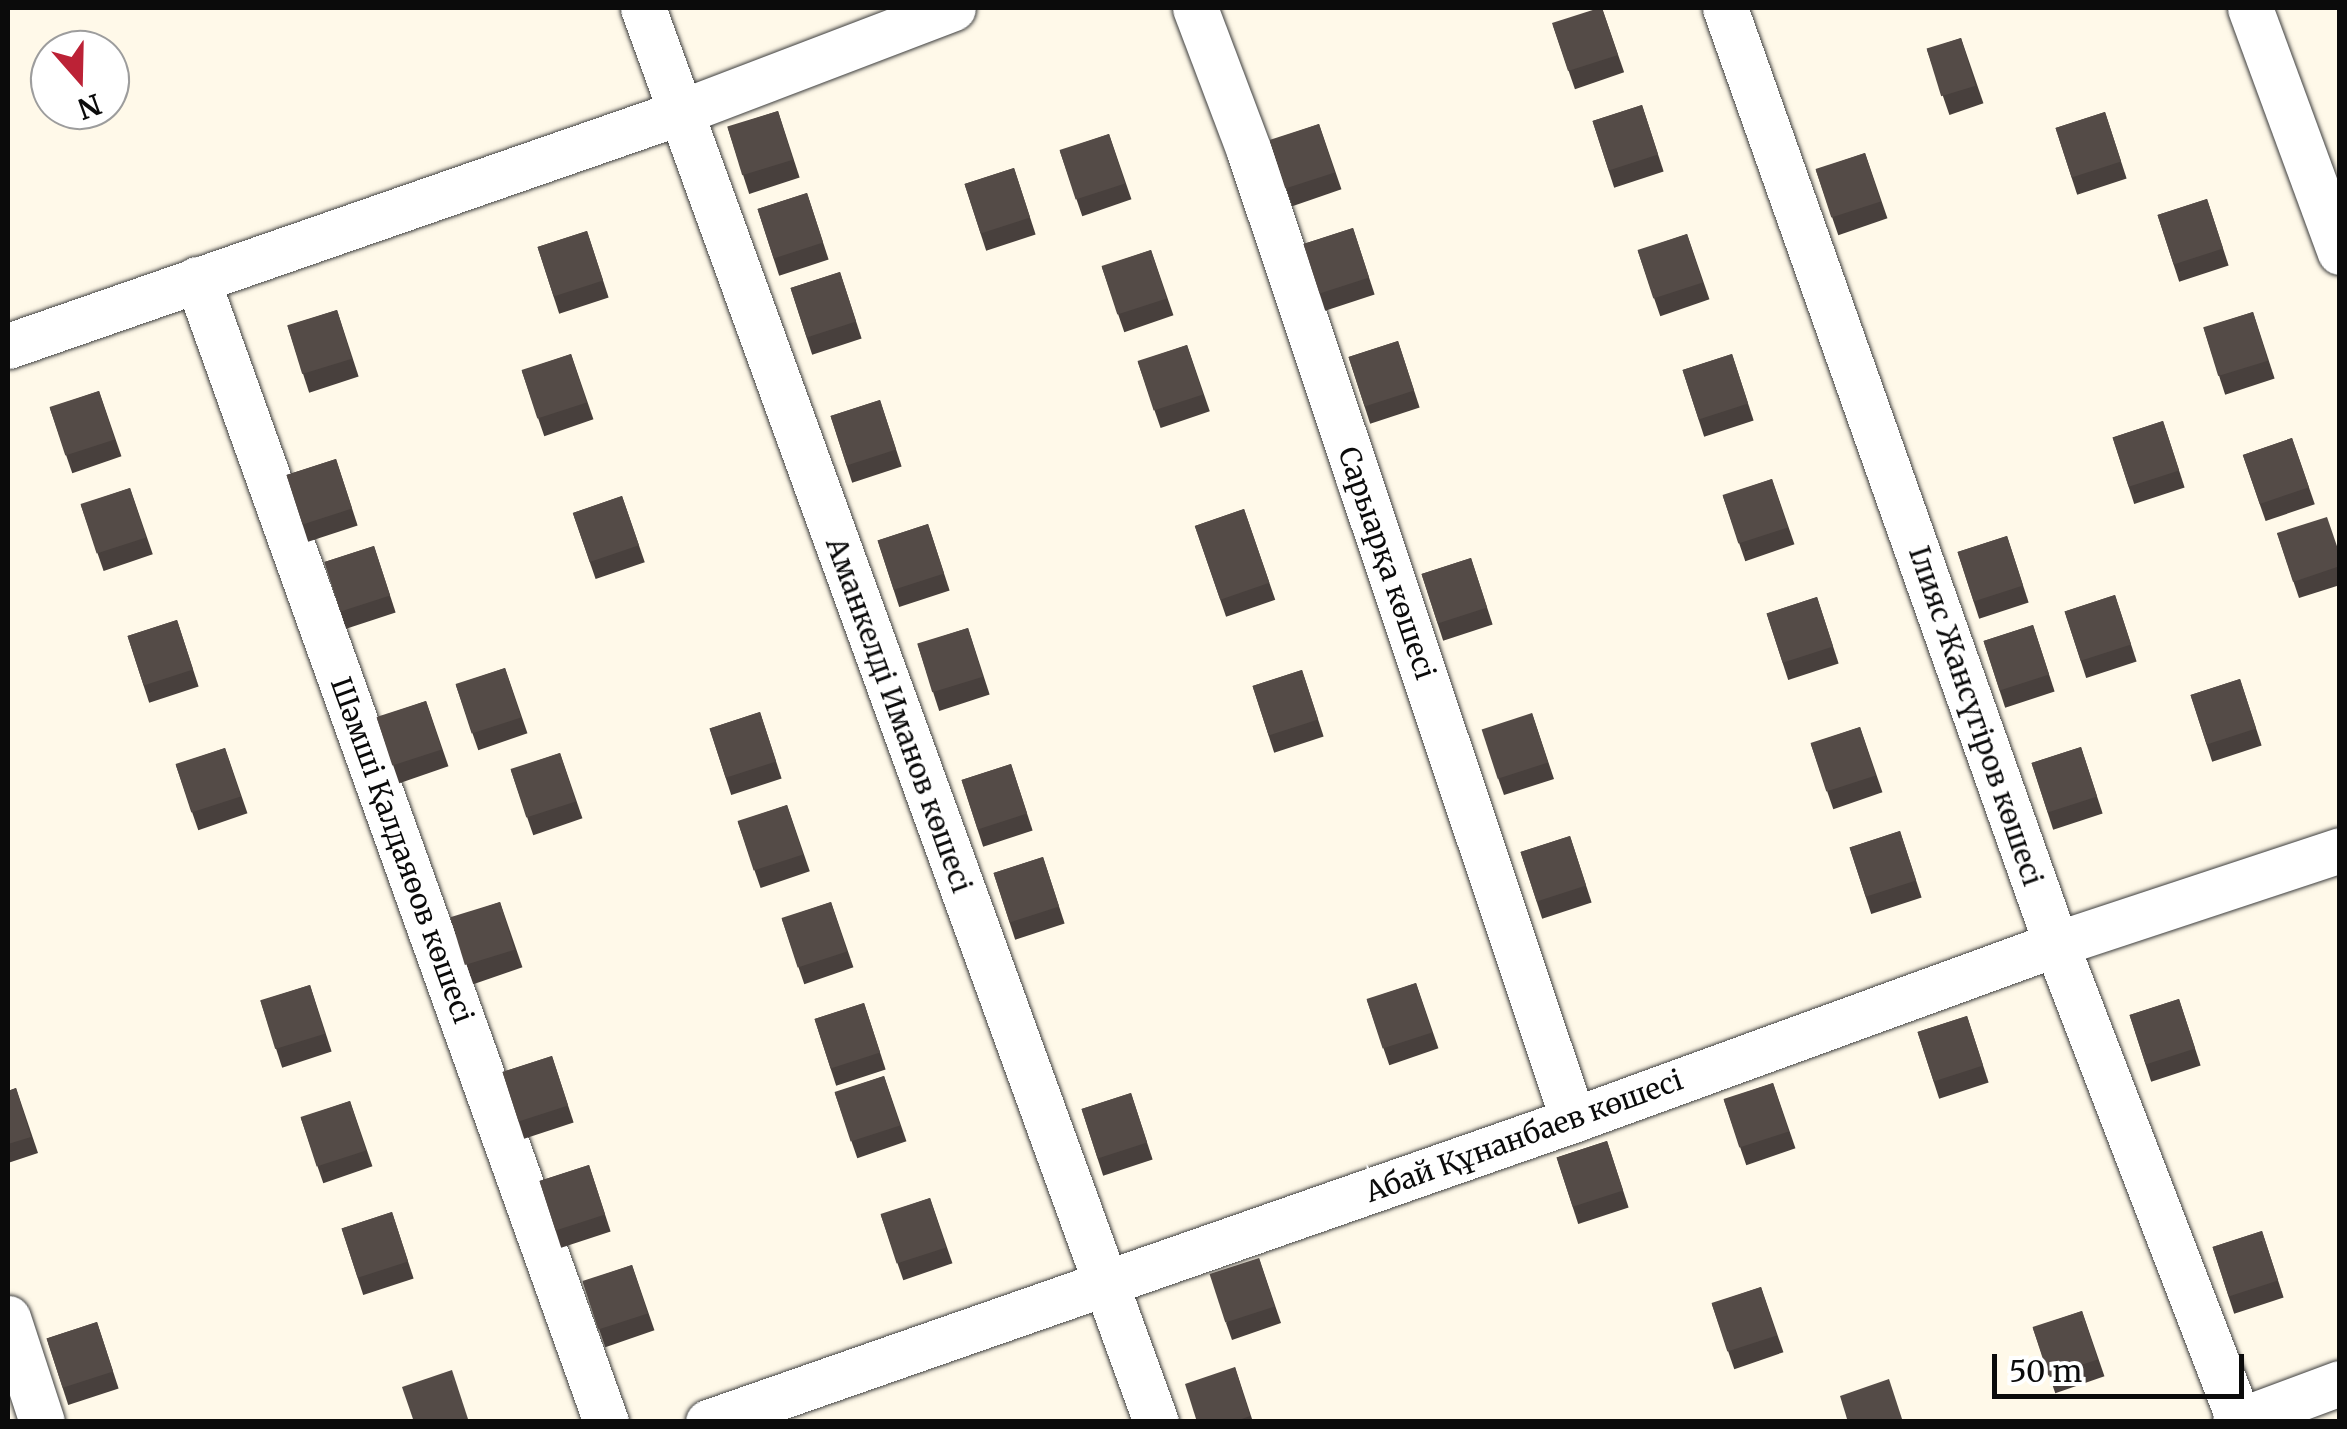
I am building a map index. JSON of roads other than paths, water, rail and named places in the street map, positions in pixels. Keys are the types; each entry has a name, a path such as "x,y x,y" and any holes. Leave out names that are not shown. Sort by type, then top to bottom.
{"street":[{"name":"Аманкелді Иманов көшесі","path":"642,8 1156,1422"},
{"path":"8,346 681,112 954,8"},
{"name":"Сарыарқа көшесі","path":"1195,8 1249,151 1573,1120"},
{"name":"Ілияс Жансүгіров көшесі","path":"1726,8 2056,944 2237,1421"},
{"path":"2250,8 2340,252"},
{"name":"Шәмші Қалдаяөов көшесі","path":"197,278 606,1422"},
{"name":"Абай Құнанбаев көшесі","path":"708,1422 1573,1120 2056,944 2340,850"},
{"path":"8,1318 42,1422"},
{"path":"2237,1421 2340,1384"}]}
